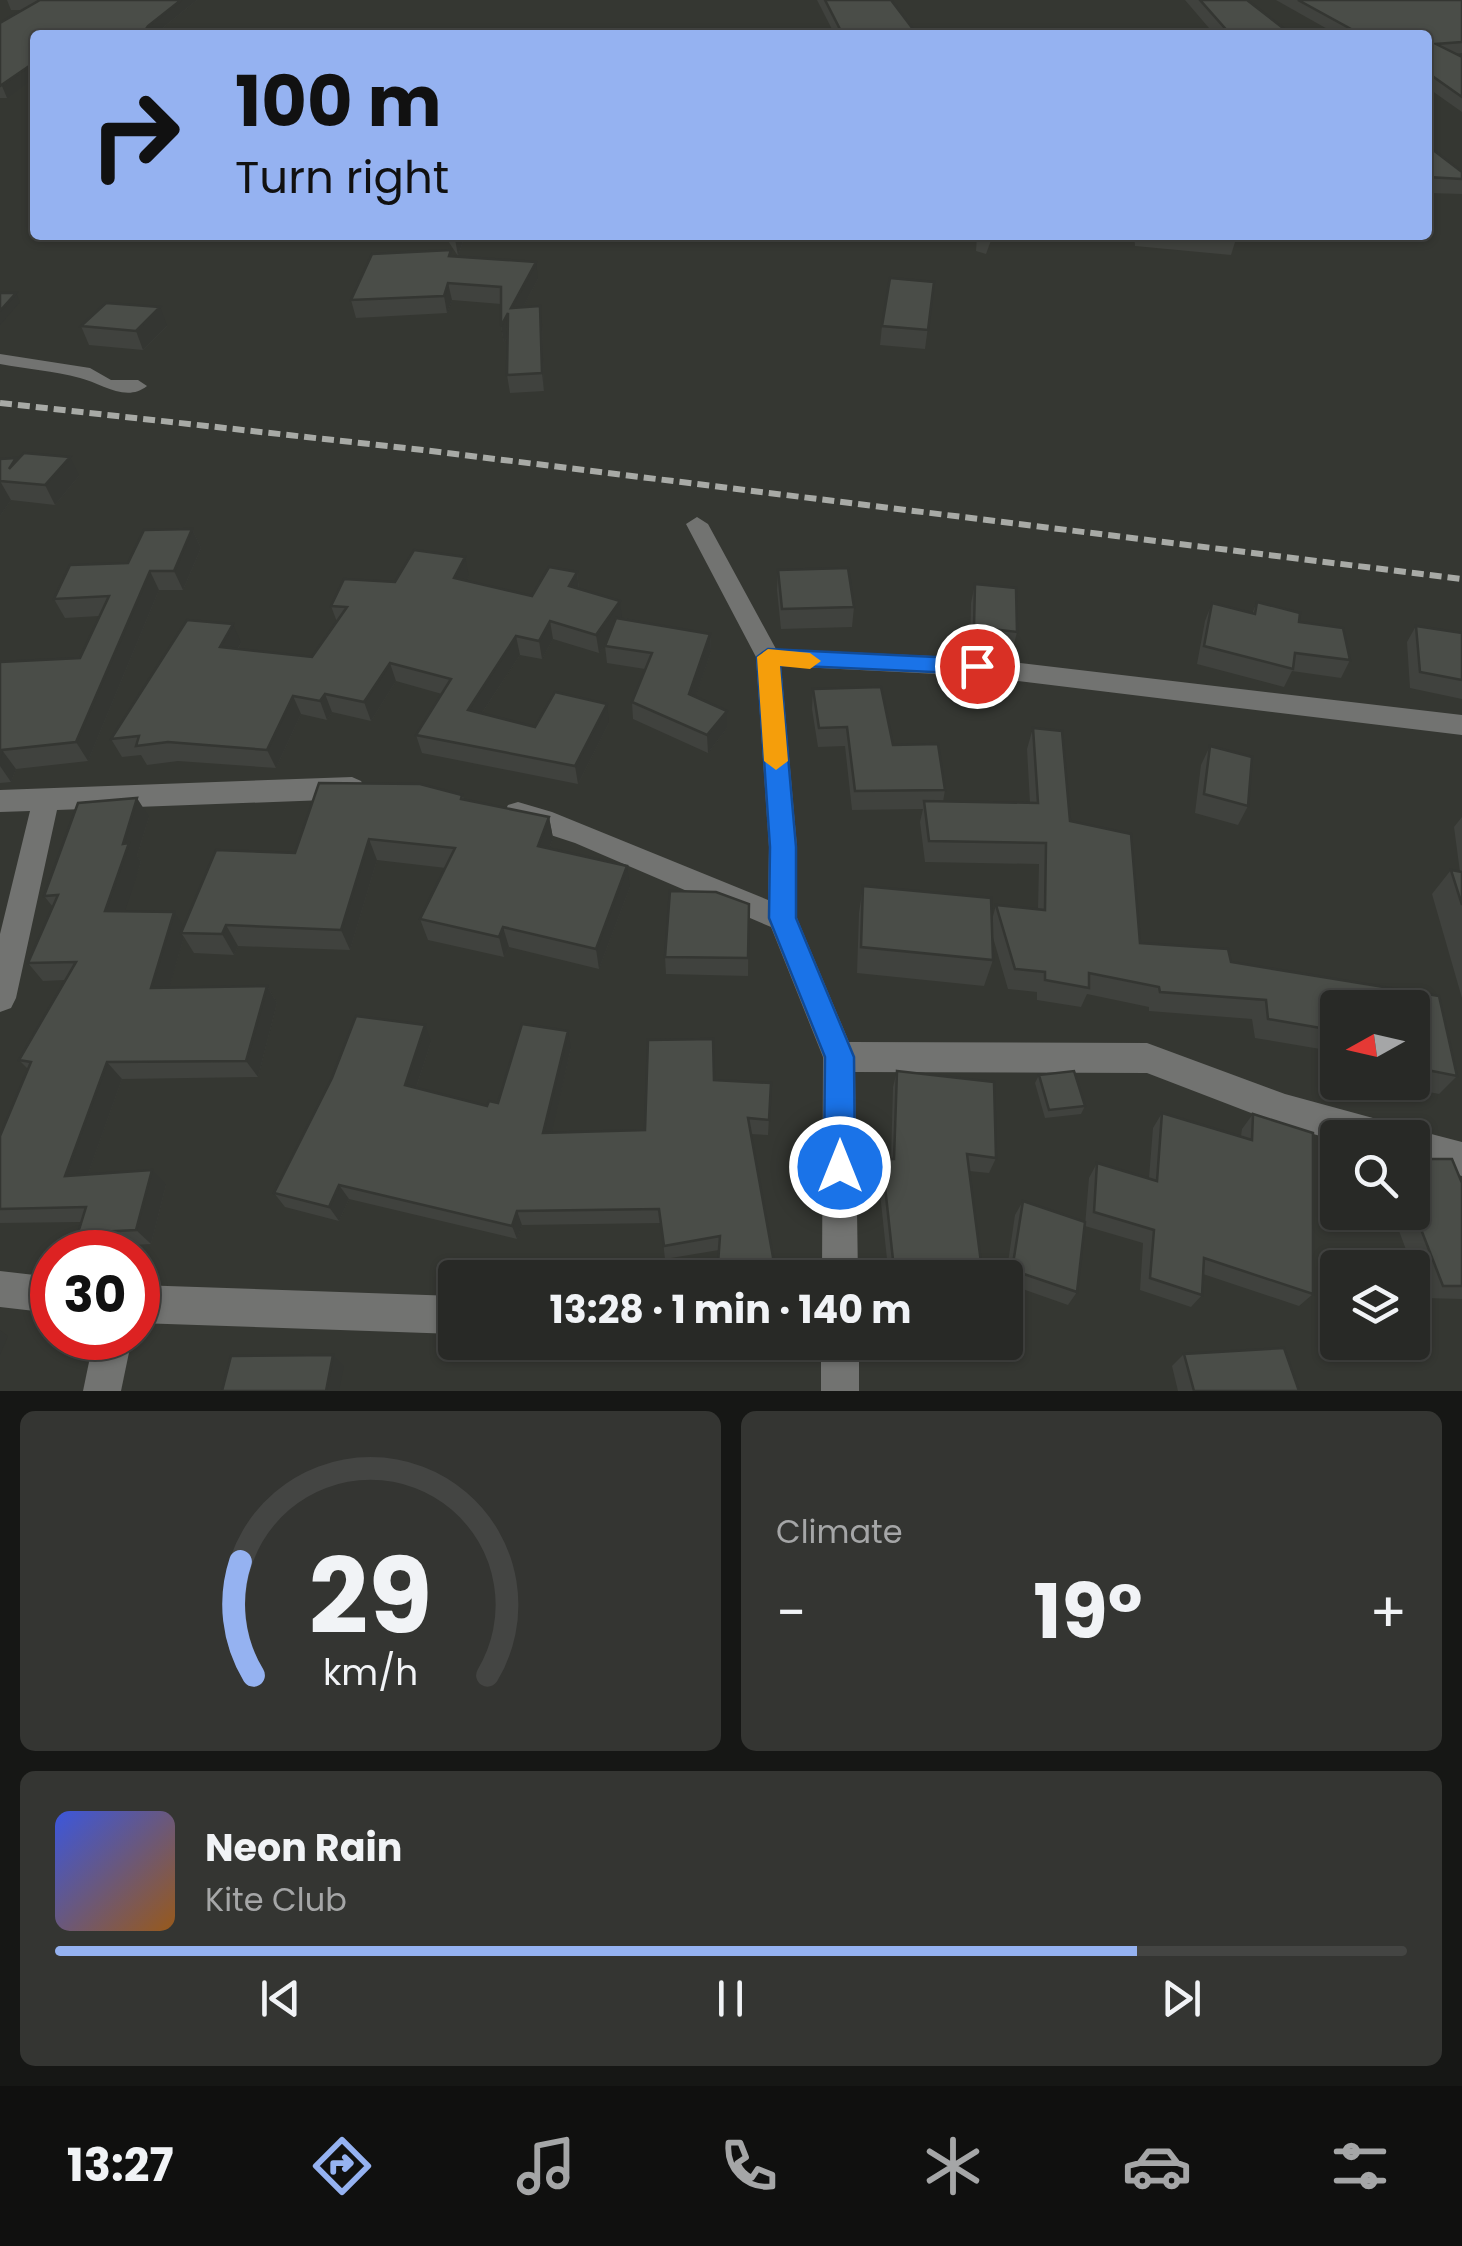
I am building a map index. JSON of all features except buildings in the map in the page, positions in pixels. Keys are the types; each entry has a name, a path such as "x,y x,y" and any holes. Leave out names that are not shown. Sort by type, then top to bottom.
{"street":[{"path":"0,359 71,369 107,386 138,386"},
{"path":"698,524 768,657 783,847 782,918 839,1057 840,1260"},
{"path":"768,657 977,666 1462,725"},
{"path":"0,801 389,787"},
{"path":"0,998 46,800"},
{"path":"482,804 557,823 709,892 782,918"},
{"path":"839,1057 1147,1058 1320,1120"},
{"path":"1430,1151 1462,1159"},
{"path":"0,1288 30,1292"},
{"path":"160,1305 438,1315"},
{"path":"102,1391 108,1360"},
{"path":"840,1360 840,1391"}],"railway":[{"path":"0,403 423,450 1462,579"}],"slow traffic":[{"path":"776,761 768,657 810,661"}],"route":[{"path":"840,1167 839,1057 782,918 783,847 768,657 977,666"}]}
